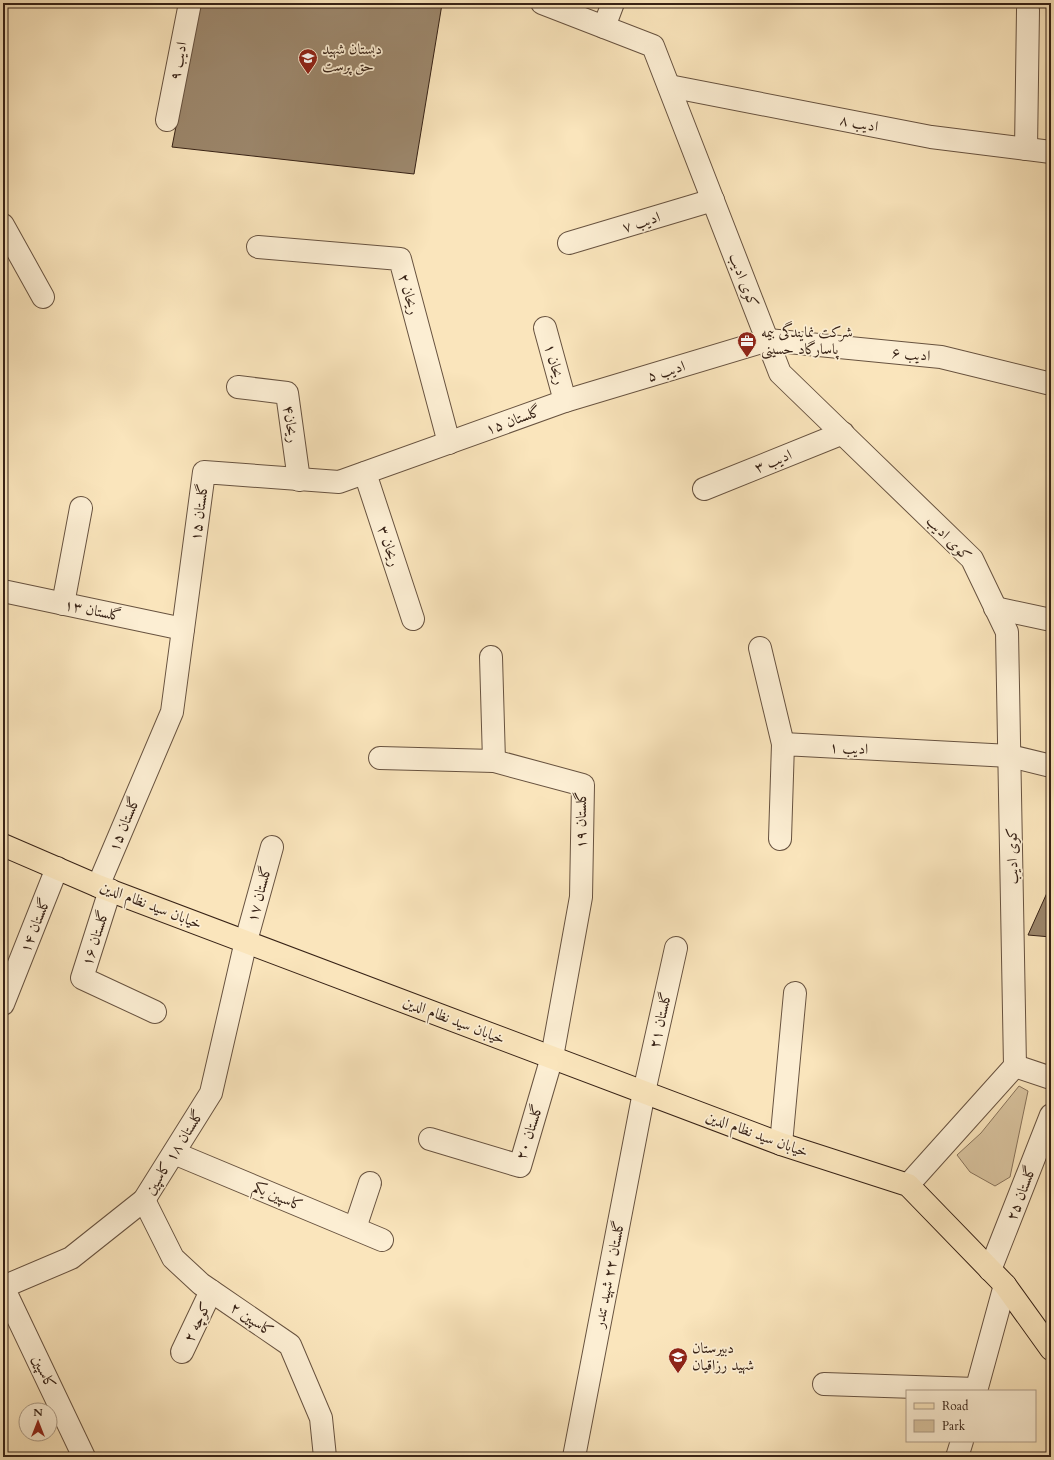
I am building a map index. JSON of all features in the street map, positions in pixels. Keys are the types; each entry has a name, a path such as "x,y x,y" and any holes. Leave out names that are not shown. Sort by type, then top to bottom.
{"main road":[{"name":"خیابان سید نظام الدین","path":"3,845 104,888 781,1144 908,1185"},
{"path":"908,1185 998,1278 1051,1349"}],"street":[{"name":"ادیب ۹","path":"166,120 190,3"},
{"name":"کوی ادیب","path":"542,3 653,46 780,373 972,559 1007,632 1015,1066"},
{"path":"604,27 613,3"},
{"path":"1026,149 1028,10"},
{"name":"ادیب ۸","path":"669,86 931,137 1051,152"},
{"name":"ادیب ۷","path":"569,243 713,200"},
{"path":"3,225 43,297"},
{"name":"ریحان ۲","path":"258,247 400,259 449,443"},
{"name":"ریحان ۱","path":"545,328 564,401"},
{"name":"ادیب ۶","path":"768,340 941,357 1051,384"},
{"name":"ادیب ۵","path":"564,401 768,340"},
{"name":"ریحان۴","path":"238,387 287,393 299,480"},
{"name":"گلستان ۱۵","path":"104,888 172,712 204,472 339,482 564,401"},
{"name":"ادیب ۳","path":"704,489 843,433"},
{"name":"ریحان ۳","path":"365,473 413,618"},
{"path":"63,604 81,508"},
{"name":"گلستان ۱۳","path":"3,591 183,629"},
{"path":"995,608 1051,620"},
{"path":"760,648 783,744 780,839"},
{"path":"491,657 494,761"},
{"name":"ادیب ۱","path":"783,744 1010,756 1051,766"},
{"name":"گلستان ۱۹","path":"380,758 494,761 583,785 581,897 552,1057"},
{"name":"گلستان ۱۷","path":"246,941 272,847"},
{"name":"گلستان ۱۴","path":"3,1004 57,868"},
{"name":"گلستان ۱۶","path":"104,888 82,978 155,1012"},
{"name":"گلستان ۱۸ کاسپین","path":"3,1287 71,1258 144,1200 211,1094 246,941"},
{"name":"گلستان ۲۱","path":"644,1092 676,948"},
{"path":"781,1144 795,993"},
{"name":"گلستان ۲۰","path":"430,1139 520,1166 552,1057"},
{"path":"908,1185 1015,1066 1051,1078"},
{"name":"گلستان ۲۲ شهید تندر","path":"574,1457 644,1092"},
{"name":"گلستان ۲۵","path":"976,1390 998,1278 1051,1115"},
{"name":"کاسپین یکم","path":"174,1153 382,1240"},
{"path":"355,1228 370,1183"},
{"name":"کاسپین ۲","path":"144,1200 173,1258 201,1284 290,1345 321,1418 325,1457"},
{"name":"کاسپین","path":"3,1287 84,1457"},
{"name":"کوچه ۲","path":"182,1352 211,1291"},
{"path":"824,1384 976,1390"},
{"path":"957,1457 962,1442"}],"green space":[{"path":"1019,1086 1028,1091 1010,1177 995,1186 970,1172 957,1155 981,1133"}],"building":[{"name":"دبستان شهید حق پرست","path":"200,3 442,4 414,174 172,147"},
{"path":"1051,884 1051,937 1028,935"}],"place":[{"name":"دبستان شهید حق پرست","path":"308,75"},
{"name":"شرکت نمایندگی بیمه پاسارگاد حسینی","path":"747,358"},
{"name":"دبیرستان شهید رزاقیان","path":"678,1374"}]}
